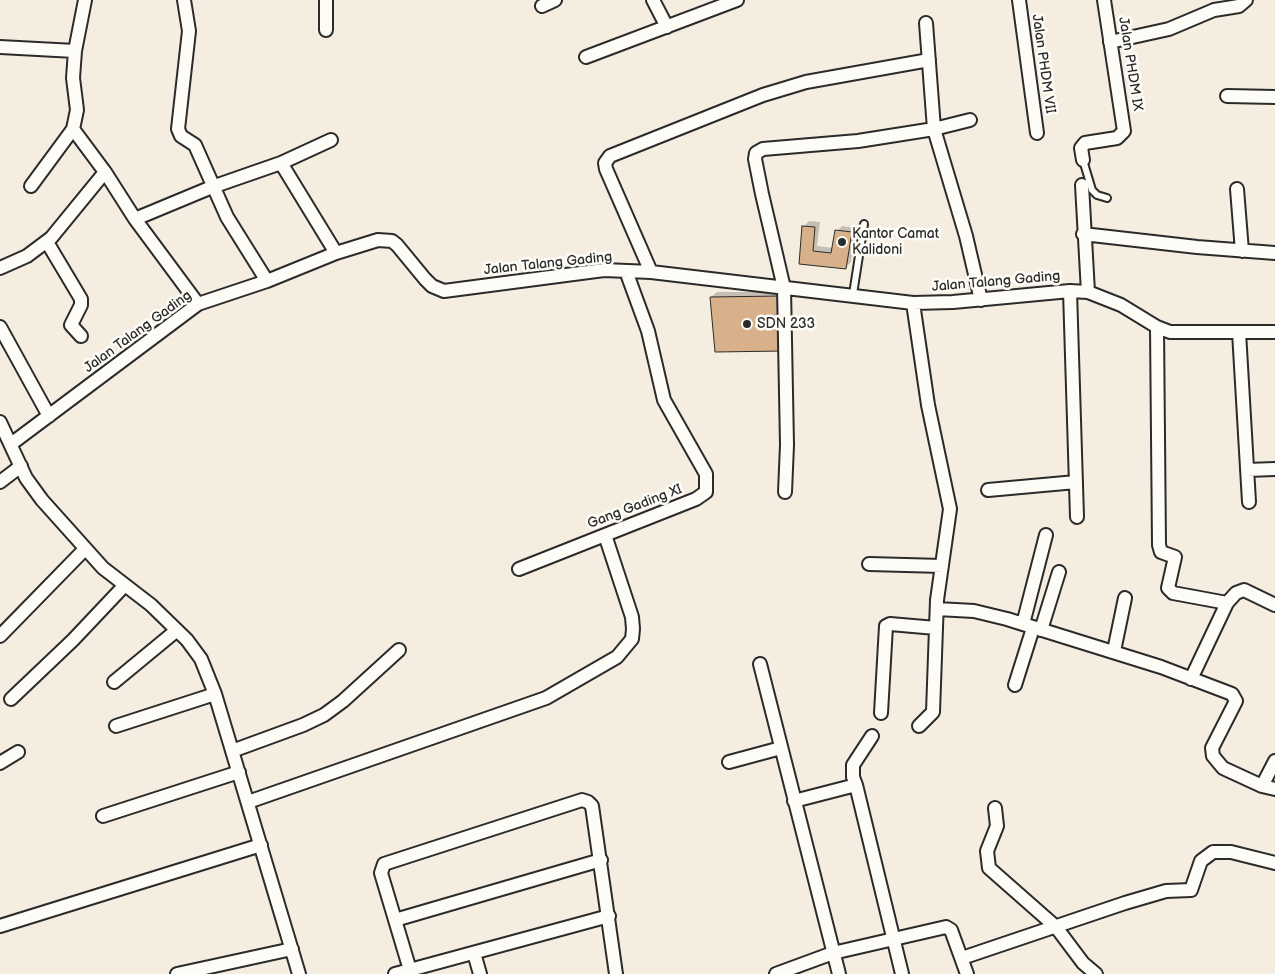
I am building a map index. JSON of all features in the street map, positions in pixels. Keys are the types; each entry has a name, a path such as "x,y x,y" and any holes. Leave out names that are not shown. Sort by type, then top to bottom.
{"street":[{"path":"31,186 73,129 77,110 73,78 85,0"},
{"path":"184,0 189,31 178,129 181,136 195,145 212,187 227,217 267,281"},
{"path":"326,0 326,30"},
{"path":"542,6 555,0"},
{"path":"652,0 667,27"},
{"path":"586,57 737,0"},
{"name":"Jalan PHDM VII","path":"1019,0 1037,133"},
{"name":"Jalan PHDM IX","path":"1083,160 1081,148 1086,143 1117,138 1124,131 1104,0"},
{"path":"1110,42 1168,30 1214,10 1240,6 1246,0"},
{"path":"926,23 934,129 966,236 981,300"},
{"path":"0,47 76,51"},
{"path":"651,272 606,169 605,163 610,156 763,95 806,82 929,60"},
{"path":"1227,96 1275,97"},
{"path":"785,492 787,445 784,288 755,159 758,152 762,149 858,141 934,129 970,120"},
{"path":"73,129 102,176 198,304"},
{"path":"135,219 212,187 281,163 331,140"},
{"path":"281,163 336,253"},
{"path":"0,268 27,256 47,242 102,176"},
{"path":"1082,185 1083,234 1088,292"},
{"path":"1237,189 1242,251"},
{"path":"1083,234 1275,253"},
{"name":"Jalan Talang Gading","path":"11,444 198,304 267,281 336,253 378,240 392,241 432,286 452,291 563,274 626,270 914,302 981,300 1015,295 1070,291 1088,292 1121,305 1157,327 1186,333 1275,332"},
{"path":"47,242 82,299 71,326 81,336"},
{"name":"Gang Gading XI","path":"519,569 696,500 706,492 706,474 664,400 648,331 626,270"},
{"path":"1070,291 1077,517"},
{"path":"914,302 928,405 950,509 937,609 933,712 919,726"},
{"path":"0,326 49,416"},
{"path":"1157,327 1159,545 1161,552 1173,555 1175,558 1168,588 1174,593 1227,603"},
{"path":"1239,332 1249,502"},
{"path":"0,422 33,490 84,550 124,586 152,605 178,630 201,659 215,694 299,974"},
{"path":"0,482 21,466"},
{"path":"1247,470 1275,469"},
{"path":"988,490 1076,482"},
{"path":"248,802 546,698 617,657 632,639 632,617 605,535"},
{"path":"1015,685 1032,628 1046,535"},
{"path":"0,636 84,550"},
{"path":"868,564 942,566"},
{"path":"1032,628 1059,572"},
{"path":"11,699 124,586"},
{"path":"1191,679 1227,603 1236,593 1244,590 1275,605"},
{"path":"1114,652 1125,598"},
{"path":"937,609 974,611 1114,652 1234,696 1236,701 1212,748 1213,756 1223,768 1262,786 1275,789"},
{"path":"881,713 886,626 890,624 936,628"},
{"path":"114,682 178,630"},
{"path":"232,751 303,725 324,715 343,701 400,650"},
{"path":"760,664 839,974"},
{"path":"116,726 215,694"},
{"path":"872,736 853,765 853,777 902,974"},
{"path":"729,762 781,748"},
{"path":"0,763 18,752"},
{"path":"1262,786 1275,761"},
{"path":"103,816 239,772"},
{"path":"794,801 856,786"},
{"path":"410,970 381,873 384,864 582,800 592,806 616,974"},
{"path":"995,808 997,826 987,851 989,868 1056,927 1083,963 1096,974"},
{"path":"0,926 261,845"},
{"path":"962,958 1166,891 1191,890 1201,860 1213,852 1238,853 1275,863"},
{"path":"395,920 601,860"},
{"path":"395,974 609,916"},
{"path":"776,974 833,953 949,928 967,974"},
{"path":"177,974 292,950"},
{"path":"474,953 480,974"}],"lane":[{"path":"1083,160 1092,190 1097,195 1107,198"},
{"path":"853,294 864,224"}],"building":[{"name":"Kantor Camat Kalidoni","path":"802,226 815,227 813,251 831,253 835,230 852,232 846,269 799,264"},
{"name":"SDN 233","path":"781,296 784,351 715,352 710,297"}],"place":[{"name":"Kantor Camat Kalidoni","path":"842,242"},
{"name":"SDN 233","path":"747,324"}]}
